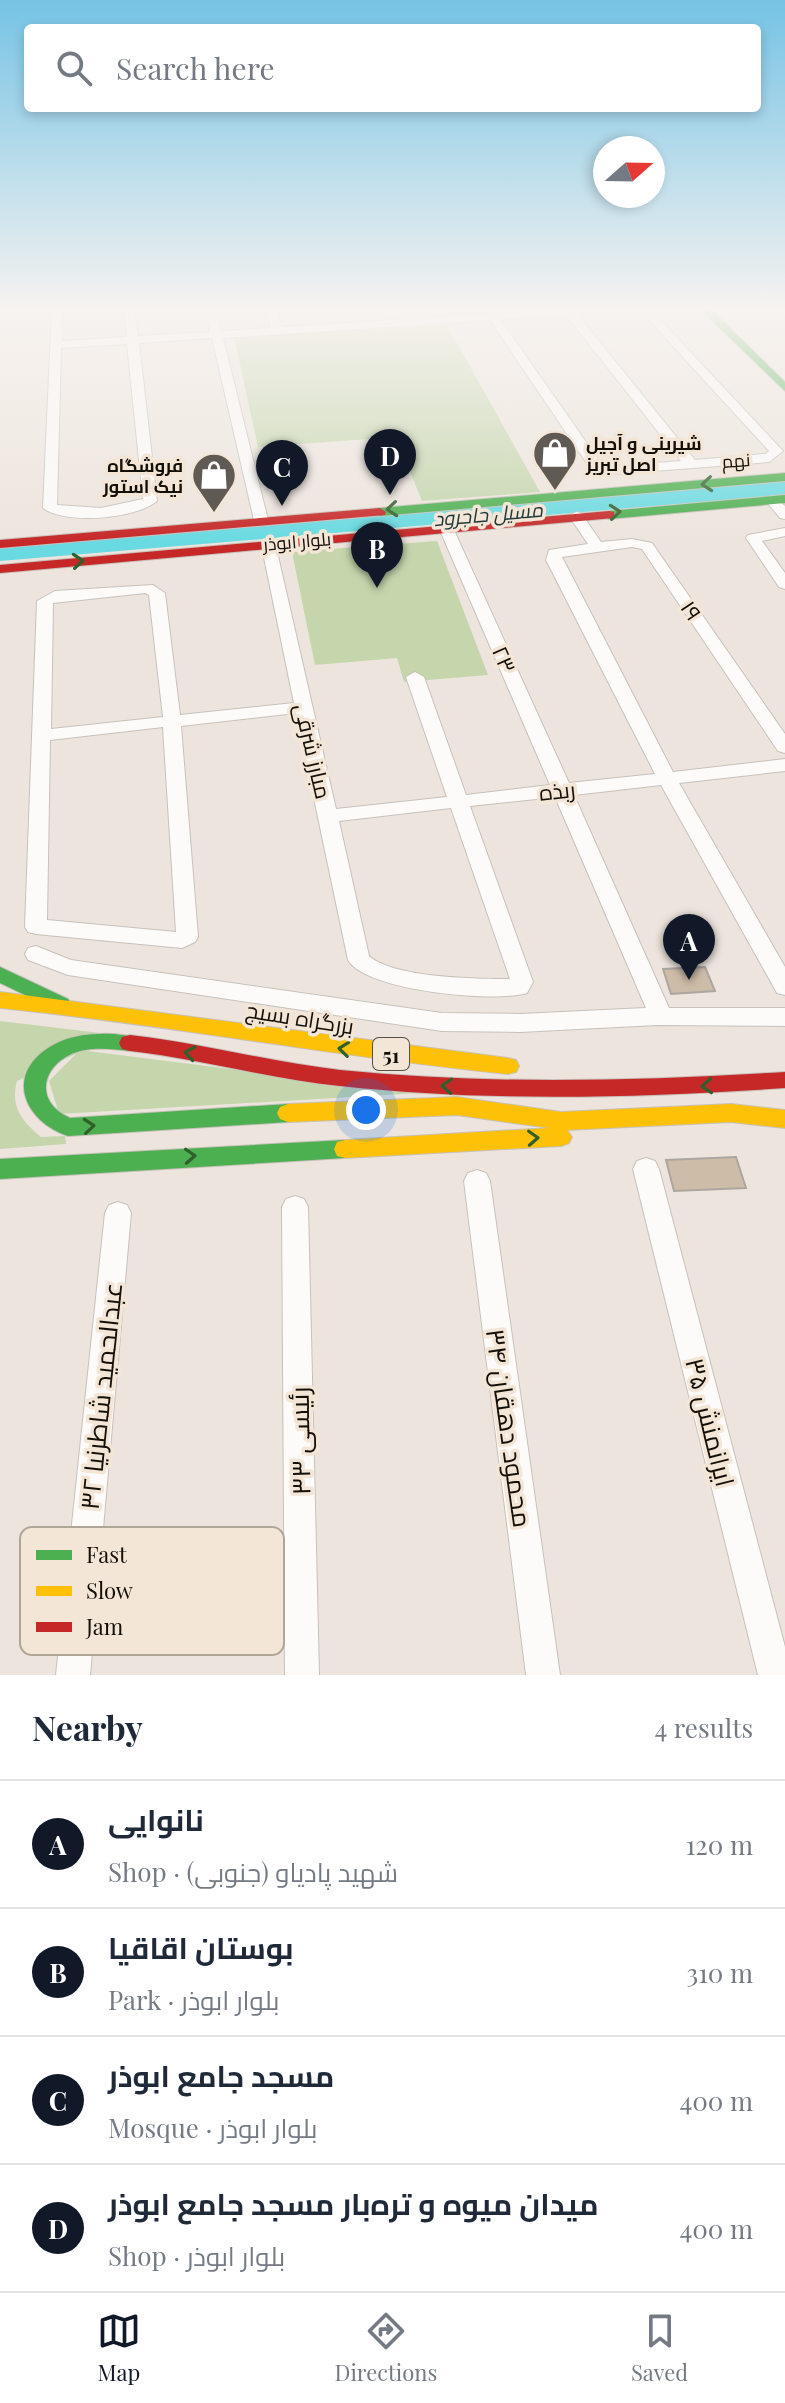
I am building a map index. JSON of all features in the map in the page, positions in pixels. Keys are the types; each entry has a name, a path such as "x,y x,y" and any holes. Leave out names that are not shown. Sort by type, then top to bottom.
{"main road":[{"name":"بلوار ابوذر","path":"2,545 261,520 785,477"},
{"name":"بلوار ابوذر","path":"1,568 778,500"},
{"path":"0,974 61,1004"},
{"name":"بزرگراه بسیج","path":"0,1000 61,1004 328,1047 525,1068"},
{"path":"785,1080 691,1087 535,1091 374,1082 295,1072 158,1047 89,1042 69,1046 51,1056 34,1085 33,1100 38,1112 53,1124 68,1127 343,1109 457,1106 561,1121 731,1113 785,1120"},
{"path":"553,1070 672,1069 785,1062"},
{"path":"0,1169 634,1133 785,1120"}],"street":[{"path":"54,386 50,508 68,513 136,508 150,501 138,386"},
{"path":"229,386 261,520"},
{"name":"نهم","path":"541,386 595,465 615,470 769,458 776,451 716,386"},
{"path":"629,386 691,464"},
{"path":"778,500 785,515"},
{"path":"576,516 597,547"},
{"name":"۲۳","path":"446,528 658,1007 657,1016"},
{"path":"785,532 753,538 785,584"},
{"name":"مبارز شرقی","path":"268,543 359,960 369,969 387,974 490,988 519,987 522,982 457,802"},
{"name":"۱۹","path":"667,778 554,560 554,553 560,550 637,543 652,551 785,747"},
{"path":"147,588 157,593 172,721 185,940 36,927 45,601 55,596 147,588"},
{"path":"415,677 457,802"},
{"path":"43,735 304,707"},
{"name":"ربذه","path":"329,816 785,765"},
{"path":"667,778 785,987"},
{"path":"36,954 68,967 442,1022 520,1023 657,1016 785,1017"},
{"name":"ایرانمنش ۳۵","path":"646,1169 775,1675"},
{"name":"محمود دهقان ۳۴","path":"477,1181 543,1675"},
{"name":"رئیسی ۳۳","path":"295,1207 302,1675"},
{"name":"عبدالحمید شاطرنیا ۳۲","path":"87,1527 118,1213"},
{"name":"عبدالحمید شاطرنیا ۳۲","path":"73,1675 75,1655"}],"green space":[{"path":"245,386 481,386 540,492 422,501 396,437 258,447"},
{"path":"437,541 488,675 404,682 397,658 315,665 292,552"},
{"path":"0,1021 117,1035 17,1081 15,1098 23,1119 41,1137 65,1136 66,1144 0,1149"},
{"path":"80,1050 420,1093 59,1114 49,1081"}],"building":[{"path":"705,967 715,991 671,994 663,969"},
{"path":"736,1157 746,1188 674,1191 666,1160"}],"waterway":[{"name":"مسیل جاجرود","path":"0,554 785,488"}],"traffic: fast":[{"path":"380,512 785,477"},
{"path":"609,515 785,499"},
{"path":"0,974 61,1004"},
{"path":"130,1043 82,1043 54,1055 37,1076 36,1100 43,1111 68,1127 288,1113"},
{"path":"0,1169 345,1149"}],"traffic: slow":[{"path":"0,1000 508,1066"},
{"path":"288,1113 457,1106 561,1121 731,1113 785,1119"},
{"path":"345,1149 561,1137"}],"traffic: jam":[{"path":"0,544 380,512"},
{"path":"0,569 609,515"},
{"path":"130,1043 314,1075 396,1083 562,1089 785,1080"}],"place":[{"name":"شیرینی و آجیل اصل تبریز","path":"555,492"},
{"name":"میدان میوه و تره‌بار مسجد جامع ابوذر","path":"390,495"},
{"name":"مسجد جامع ابوذر","path":"282,506"},
{"name":"فروشگاه نیک استور","path":"214,514"},
{"name":"بوستان اقاقیا","path":"377,588"},
{"name":"نانوایی","path":"689,980"}]}
